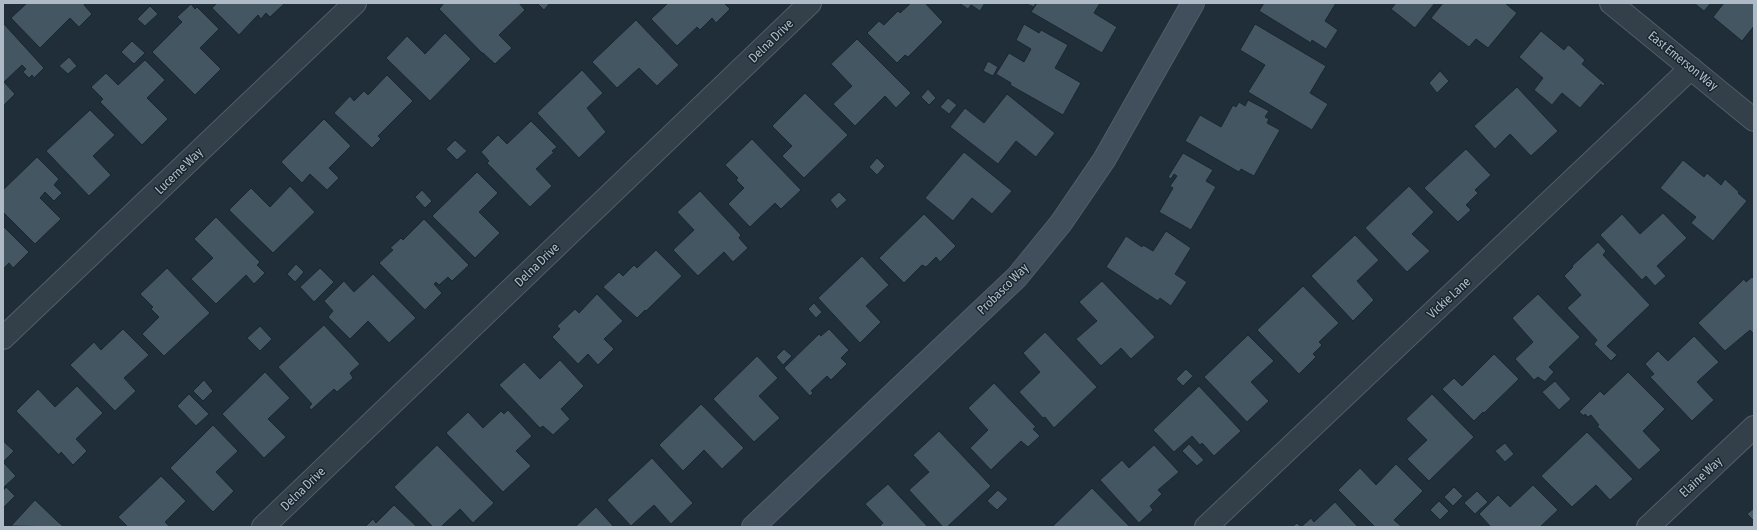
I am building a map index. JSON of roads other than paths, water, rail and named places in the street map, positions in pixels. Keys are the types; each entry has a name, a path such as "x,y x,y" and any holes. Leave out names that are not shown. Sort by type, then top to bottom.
{"street":[{"name":"Lucerne Way","path":"3,338 355,3"},
{"name":"Delna Drive","path":"264,527 810,3"},
{"name":"Probasco Way","path":"753,527 1017,277 1061,223 1104,160 1193,3"},
{"name":"East Emerson Way","path":"1611,3 1754,120"},
{"name":"Vickie Lane","path":"1206,527 1691,68"},
{"name":"Elaine Way","path":"1648,527 1754,427"}]}
